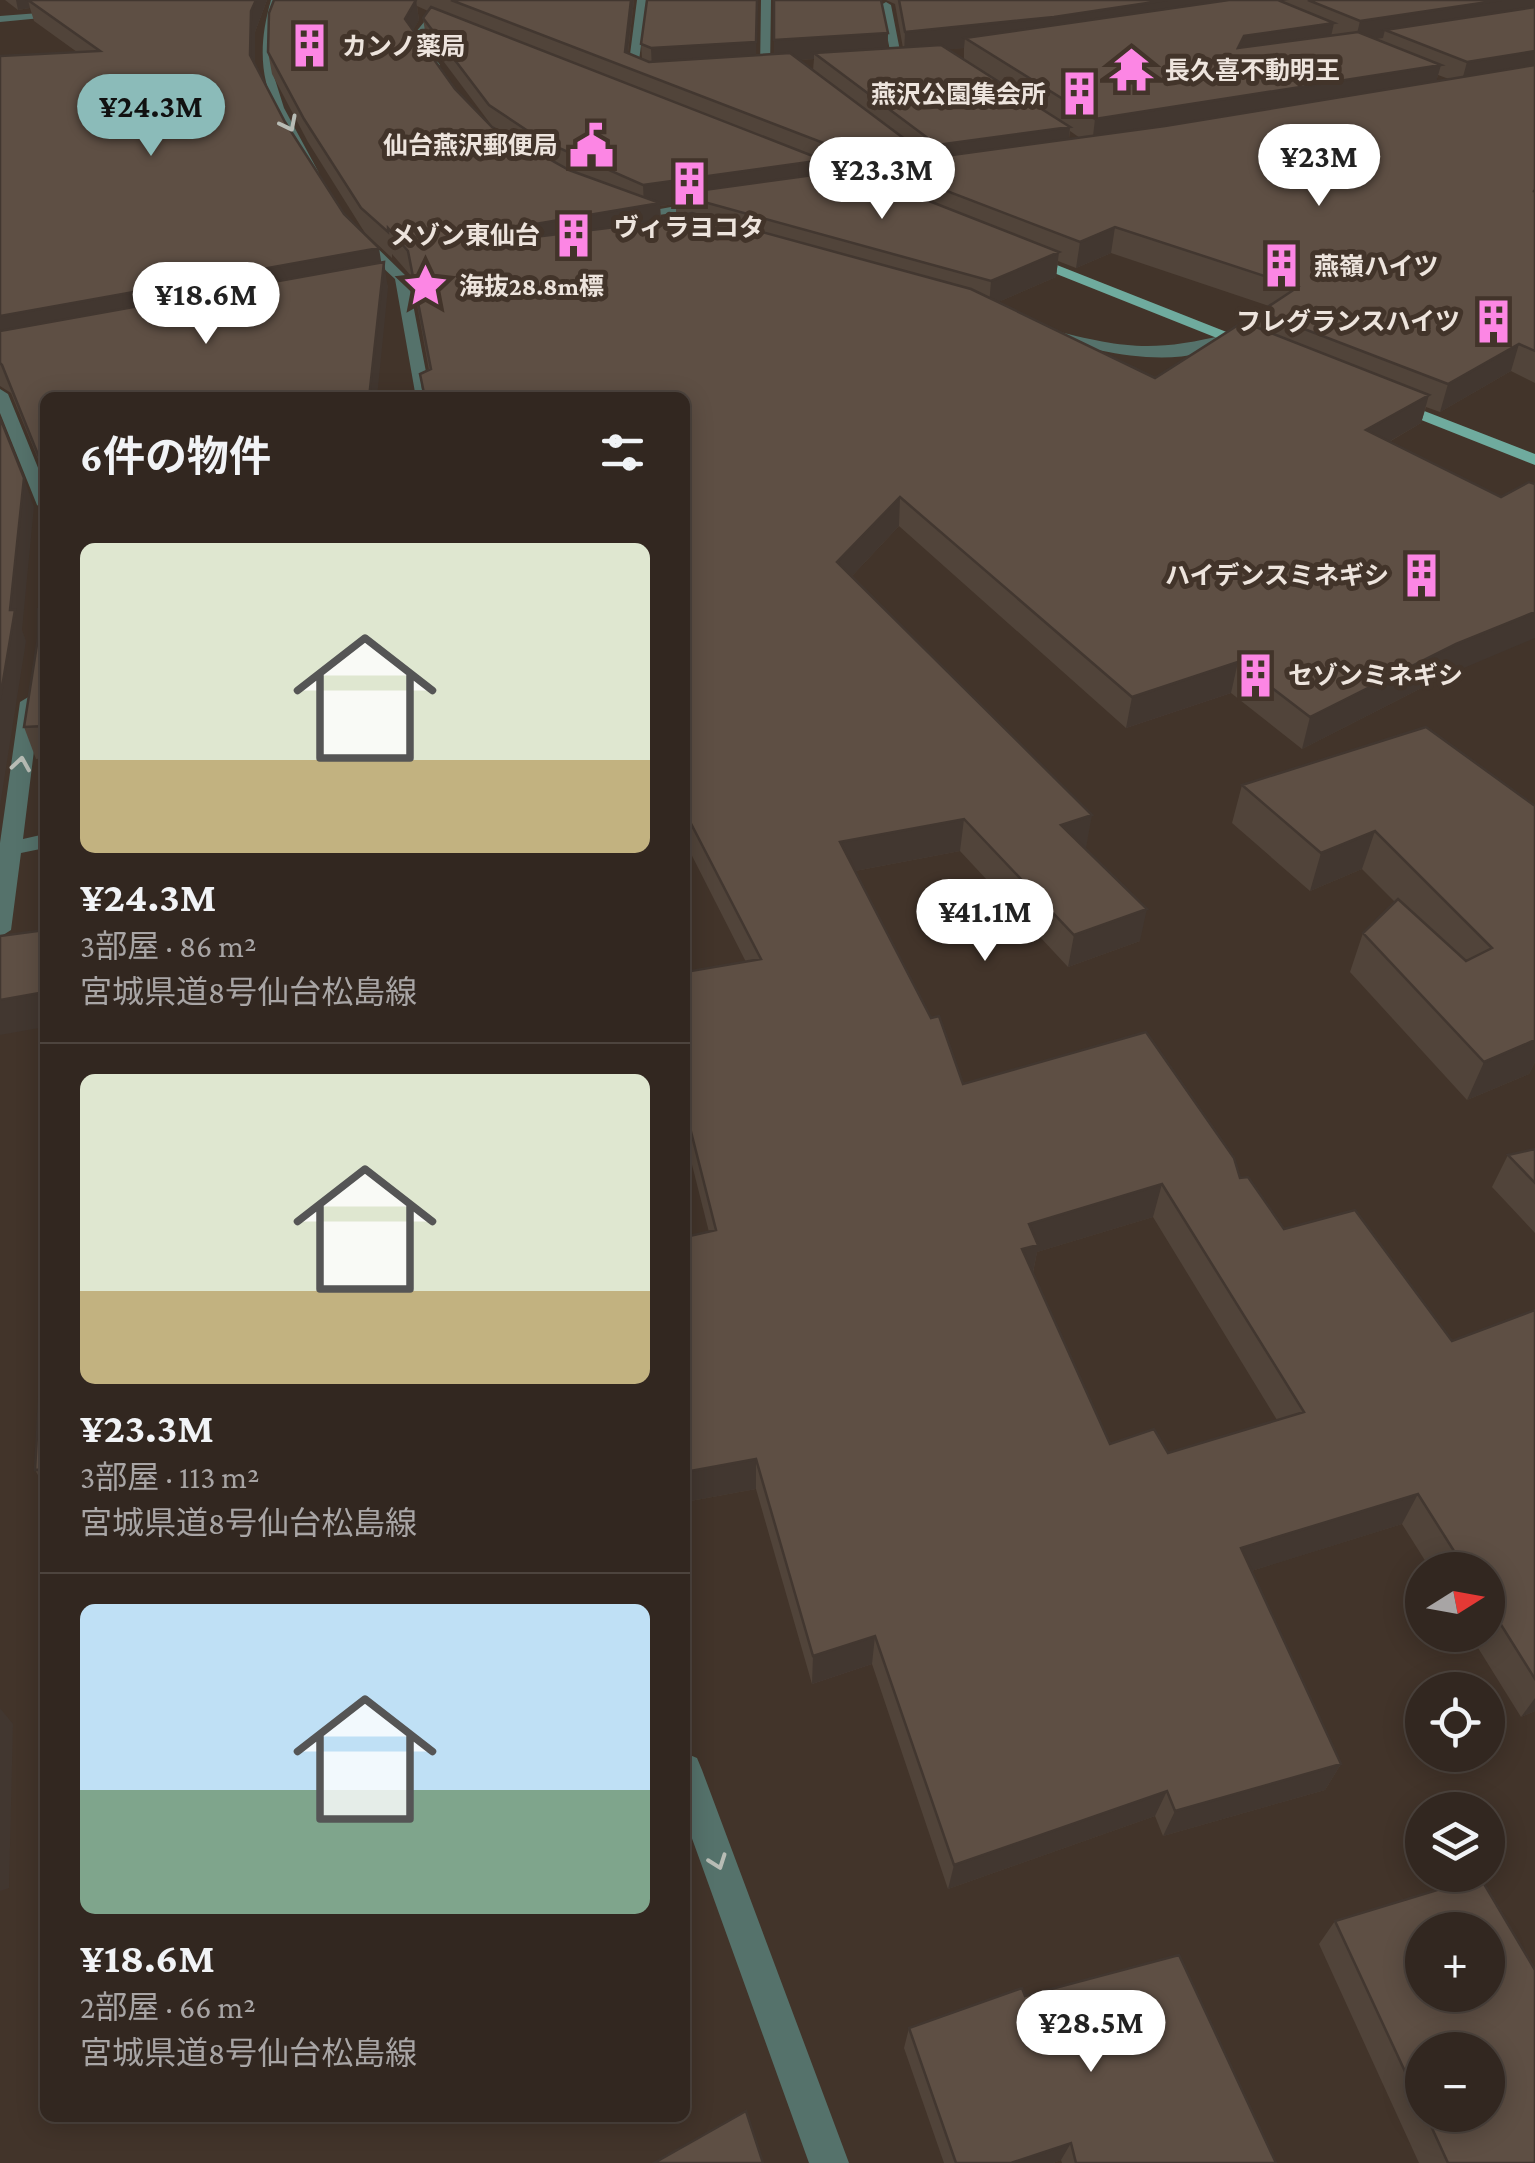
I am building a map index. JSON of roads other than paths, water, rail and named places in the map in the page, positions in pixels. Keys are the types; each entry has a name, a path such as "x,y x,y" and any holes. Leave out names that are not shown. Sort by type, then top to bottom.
{"main road":[{"path":"414,12 447,26"},
{"path":"1008,249 1264,352"},
{"path":"1372,395 1535,460"}],"street":[{"path":"276,0 264,34 264,75 328,190"},
{"path":"642,0 633,70 650,77 669,76"},
{"path":"765,71 766,0"},
{"path":"886,5 897,61"},
{"path":"0,19 78,11"},
{"path":"429,18 416,38 443,76"},
{"path":"880,62 912,60"},
{"path":"746,72 780,70"},
{"path":"638,214 726,202"},
{"path":"624,208 675,224"},
{"path":"347,221 357,237 401,278 423,392"},
{"path":"382,282 401,278"},
{"path":"1038,330 1142,356 1186,351 1228,338"},
{"path":"0,394 40,492"},
{"path":"0,930 4,850 34,680"},
{"path":"4,850 40,842"},
{"path":"690,1784 829,2163"}],"place":[{"name":"カンノ薬局","path":"309,46"},
{"name":"長久喜不動明王","path":"1132,70"},
{"name":"燕沢公園集会所","path":"1079,94"},
{"name":"仙台燕沢郵便局","path":"591,145"},
{"name":"ヴィラヨコタ","path":"689,183"},
{"name":"メゾン東仙台","path":"573,235"},
{"name":"燕嶺ハイツ","path":"1281,266"},
{"name":"海抜28.8m標","path":"426,286"},
{"name":"フレグランスハイツ","path":"1493,321"},
{"name":"ハイデンスミネギシ","path":"1422,575"},
{"name":"セゾンミネギシ","path":"1255,675"}]}
